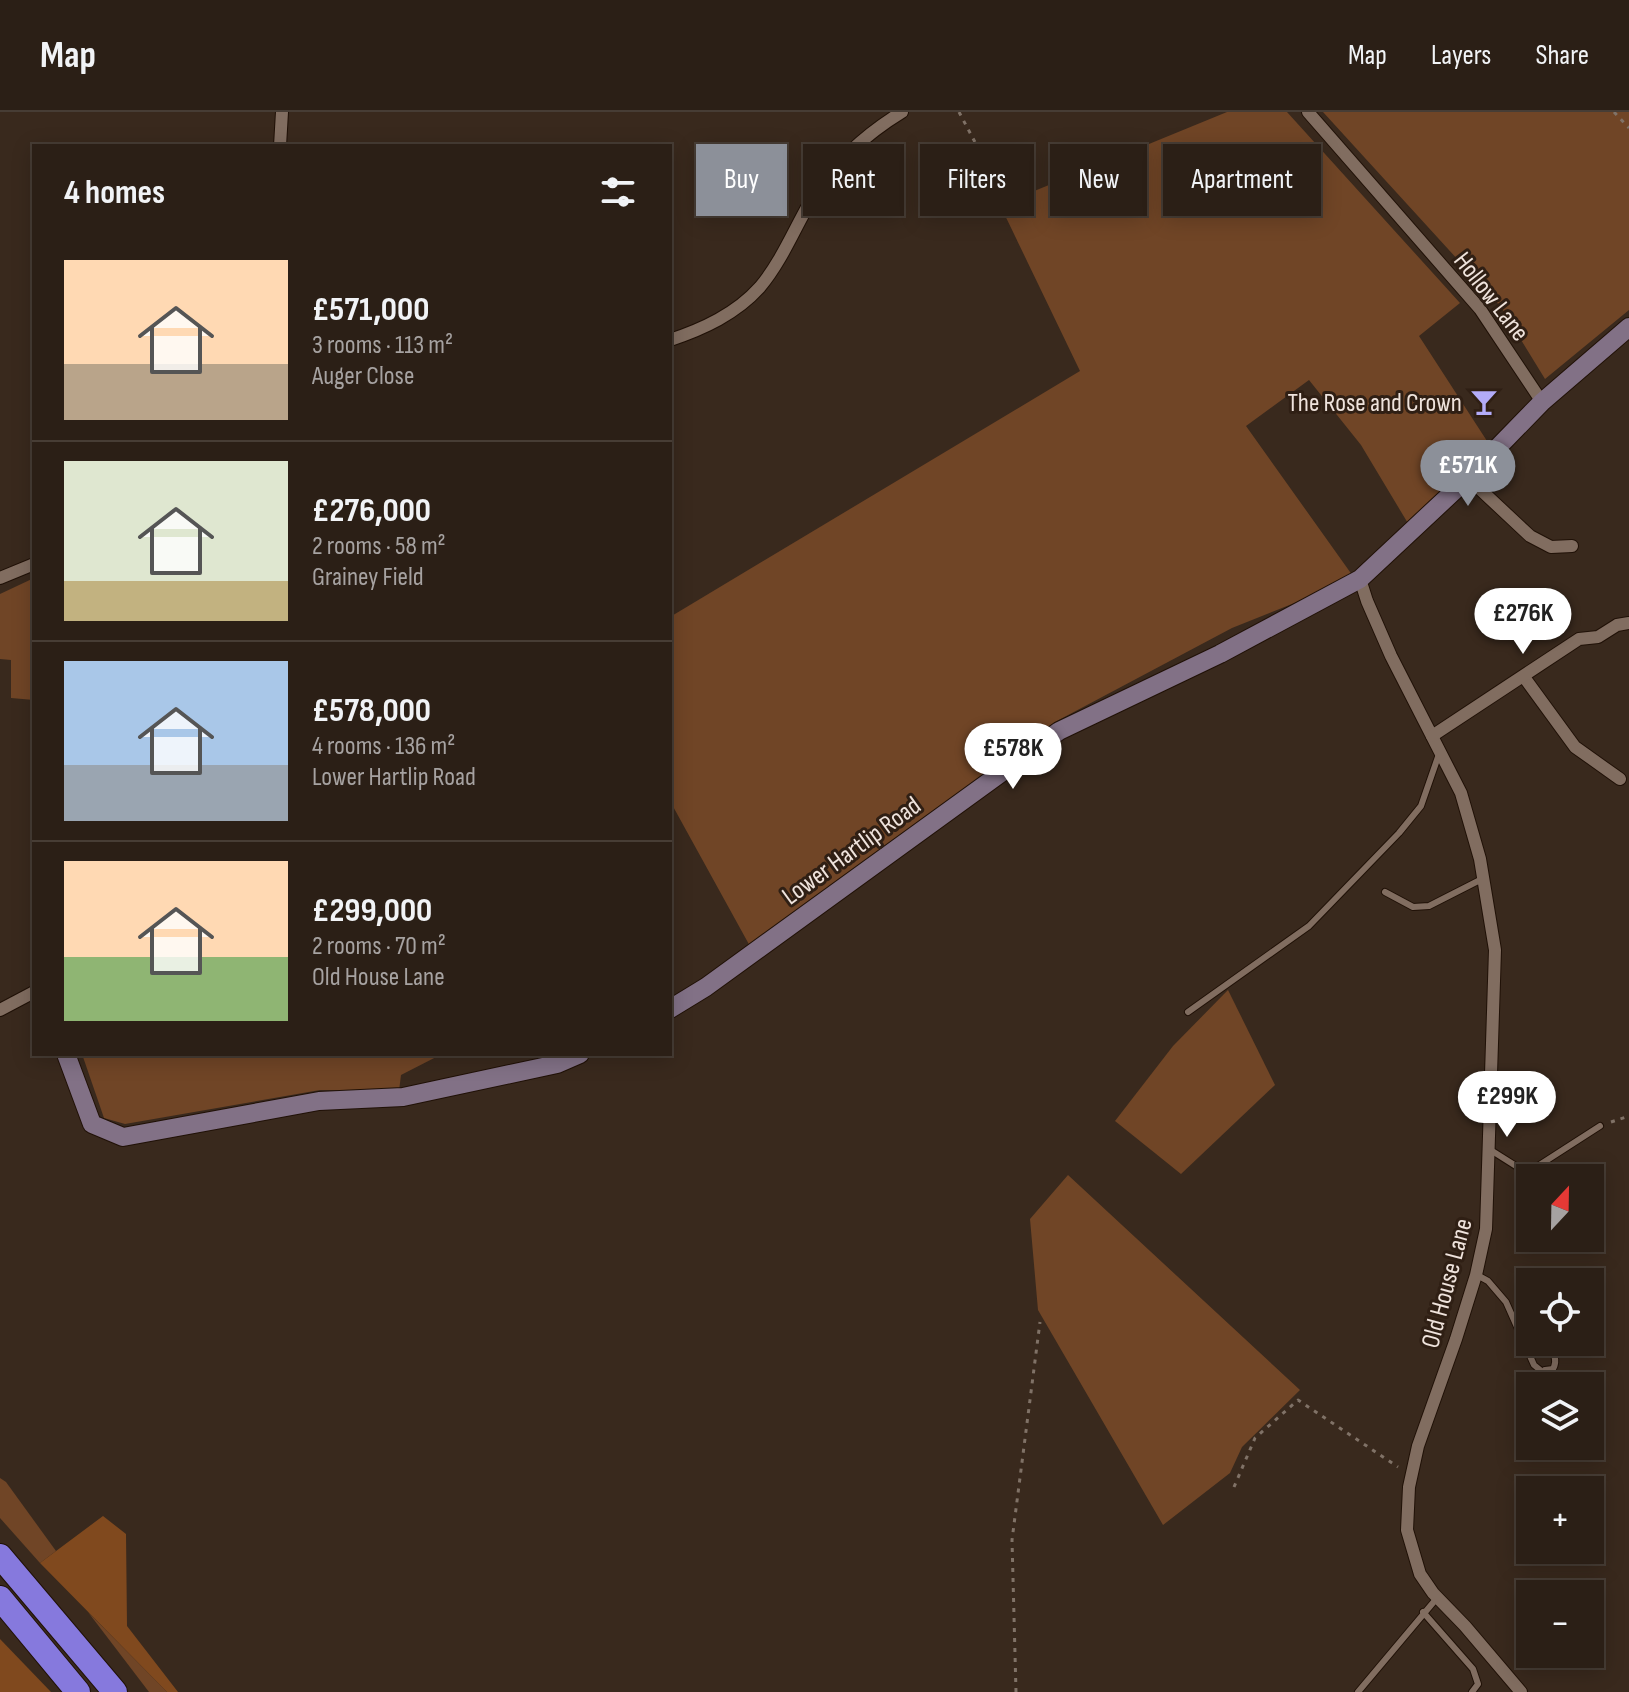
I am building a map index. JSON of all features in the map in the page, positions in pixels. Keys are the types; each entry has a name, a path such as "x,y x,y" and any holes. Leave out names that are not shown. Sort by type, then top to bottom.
{"highway":[{"path":"0,1556 115,1692"},
{"path":"0,1598 78,1692"}],"street":[{"path":"280,144 282,112"},
{"path":"672,339 728,314 760,287 824,181 850,151 902,112"},
{"name":"Hollow Lane","path":"1308,112 1480,309 1542,402"},
{"path":"1542,402 1629,327"},
{"name":"Lower Hartlip Road","path":"672,1008 757,950 1059,731 1220,654 1360,579 1468,478 1542,402"},
{"path":"1468,478 1530,536 1551,547 1572,546"},
{"path":"0,578 32,565"},
{"name":"Old House Lane","path":"1360,579 1391,656 1461,793 1484,878 1495,950 1486,1229 1476,1275 1424,1427 1412,1475 1407,1530 1420,1574 1437,1598 1521,1692"},
{"path":"1432,736 1579,639 1598,637 1617,625 1629,623"},
{"path":"1524,677 1575,747 1620,779"},
{"path":"0,1010 32,993"},
{"path":"67,1056 92,1124 123,1137 319,1101 403,1097 557,1064 575,1056"}],"lane":[{"path":"1188,1012 1309,926 1389,844 1421,806 1440,751"},
{"path":"1385,892 1413,907 1429,906 1484,878"},
{"path":"1489,1149 1527,1173 1600,1126"},
{"path":"1476,1275 1498,1290 1516,1323"},
{"path":"1528,1356 1543,1372"},
{"path":"1541,1370 1553,1369 1554,1356"},
{"path":"1358,1692 1437,1598"},
{"path":"1423,1612 1473,1669 1478,1684 1472,1692"}],"path":[{"path":"959,112 976,144"},
{"path":"1614,112 1629,128"},
{"path":"1600,1126 1629,1116"},
{"path":"1016,1692 1012,1540 1040,1322"},
{"path":"1234,1487 1255,1438 1298,1400 1412,1475"}],"shaded area":[{"path":"1227,112 1287,112 1316,144 1163,144 1163,216 1321,216 1321,150 1460,303 1419,336 1487,441 1409,525 1361,445 1309,380 1246,426 1355,579 1232,628 1055,722 751,948 672,805 672,616 1080,371 1005,216 1034,216 1034,191 1050,185 1050,216 1147,216 1147,145"},
{"path":"1323,112 1629,112 1629,310 1545,379 1501,307"},
{"path":"32,579 32,700 11,698 11,660 0,659 0,594"},
{"path":"1228,990 1275,1085 1181,1174 1115,1121 1173,1046"},
{"path":"83,1056 438,1056 401,1075 399,1091 320,1090 125,1124 104,1118"},
{"path":"1068,1175 1300,1390 1242,1447 1230,1473 1163,1525 1038,1310 1030,1219"},
{"path":"0,1478 56,1551 40,1563 0,1518"},
{"path":"103,1516 126,1534 127,1626 178,1692 167,1692 40,1563"},
{"path":"88,1612 167,1692 149,1692"},
{"path":"0,1639 51,1692 0,1692"}],"place":[{"name":"The Rose and Crown","path":"1484,402"}]}
